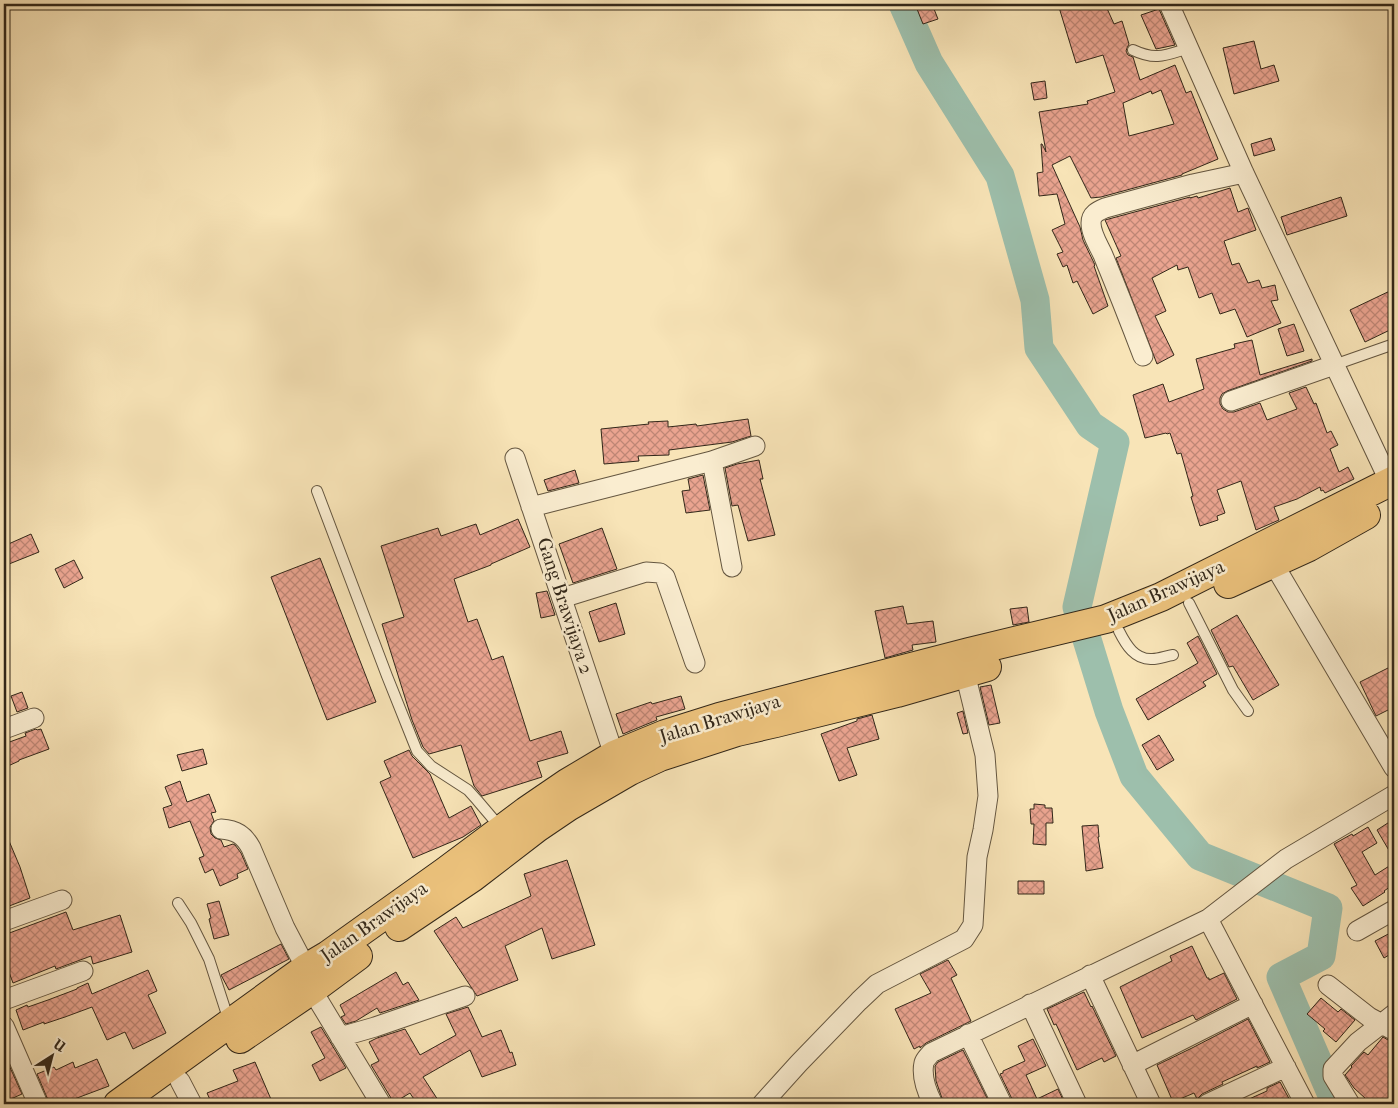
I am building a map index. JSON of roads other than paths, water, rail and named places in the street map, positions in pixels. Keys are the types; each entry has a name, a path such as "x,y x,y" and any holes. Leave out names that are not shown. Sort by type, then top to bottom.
{"highway":[{"name":"Jalan Brawijaya","path":"149,1104 186,1092 321,971 526,811 567,783 614,755 665,734 719,717 1111,628 1189,603 1309,547 1393,489"},
{"name":"Jalan Brawijaya","path":"1111,628 1161,597 1393,489"},
{"name":"Jalan Brawijaya","path":"118,1104 230,1024 321,971 472,878 568,807 630,771 660,757 728,734 897,693 965,673 1053,640"}],"street":[{"path":"1170,4 1244,173 1393,489"},
{"path":"1143,356 1092,230 1092,217 1097,211 1105,208 1193,184 1244,173"},
{"path":"1231,401 1334,364"},
{"path":"532,507 712,461 755,446"},
{"name":"Gang Brawijaya 2","path":"515,458 614,755"},
{"path":"712,461 732,567"},
{"path":"1273,563 1394,768"},
{"path":"562,598 646,572 660,573 665,577 695,663"},
{"path":"762,1104 799,1062 877,984 964,939 973,925 977,857 988,796 985,755 965,673"},
{"path":"4,729 34,718"},
{"path":"933,1104 923,1073 924,1061 931,1053 1208,919 1286,859 1394,796"},
{"path":"221,829 234,831 246,838 285,928 321,971 340,1037 381,1104"},
{"path":"4,921 62,900"},
{"path":"1357,931 1394,910"},
{"path":"1208,919 1305,1104"},
{"path":"4,1000 83,971"},
{"path":"1090,975 1151,1104"},
{"path":"1328,985 1369,1017 1390,1023"},
{"path":"340,1037 465,996"},
{"path":"1030,1004 1078,1104"},
{"path":"1132,1065 1253,1004"},
{"path":"1350,1104 1333,1076 1333,1069 1358,1042 1390,1023"},
{"path":"4,1026 38,1104"},
{"path":"968,1034 1002,1104"},
{"path":"1207,1104 1236,1098 1286,1067"}],"lane":[{"path":"1133,50 1145,56 1157,56 1189,48"},
{"path":"1334,364 1394,344"},
{"path":"317,491 417,751 431,766 468,790 494,820 500,831"},
{"path":"1189,603 1233,690 1248,711"},
{"path":"1111,628 1126,646 1143,658 1152,659 1172,654"},
{"path":"178,903 191,923 209,959 230,1024"}],"waterway":[{"path":"903,4 929,63 1000,176 1035,300 1039,348 1090,425 1115,442 1077,607 1109,711 1134,776 1200,856 1328,908 1321,956 1281,977 1336,1104"}]}
